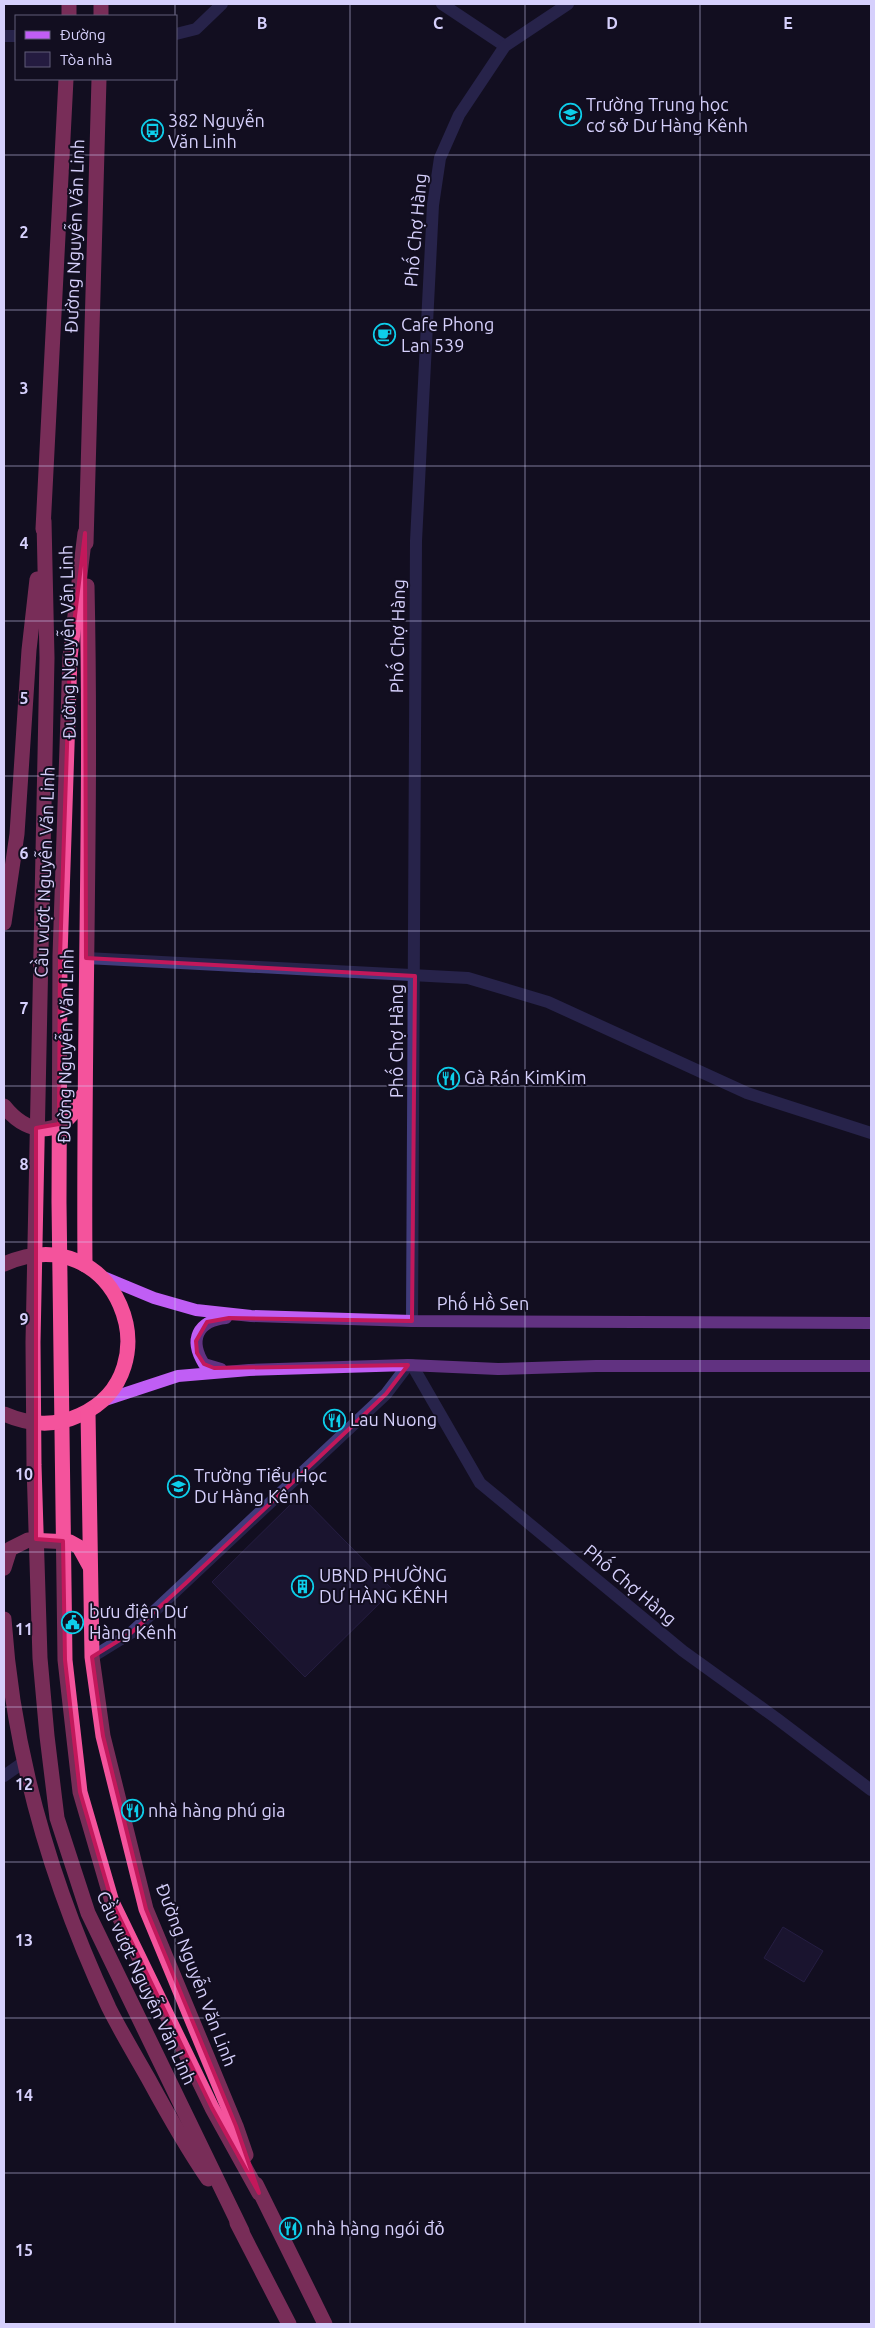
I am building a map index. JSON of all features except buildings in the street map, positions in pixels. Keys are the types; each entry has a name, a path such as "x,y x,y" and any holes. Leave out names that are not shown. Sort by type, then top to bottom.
{"highway":[{"name":"Đường Nguyễn Văn Linh","path":"4,923 17,834 29,650 44,521 66,80"},
{"name":"Đường Nguyễn Văn Linh","path":"85,1265 84,1092 88,665 85,533 99,80"},
{"name":"Cầu vượt Nguyễn Văn Linh","path":"44,521 47,658 33,1351 39,1648 46,1736 57,1818 88,1913 242,2231"},
{"name":"Cầu vượt Nguyễn Văn Linh","path":"85,533 70,657 60,956 59,1202 65,1660 80,1792 112,1902 212,2108 259,2193"},
{"path":"4,1106 14,1119 28,1127 46,1129 63,1123 77,1110 84,1092"},
{"path":"4,1264 20,1257 42,1254 64,1256 85,1265 101,1276 114,1291 124,1313 128,1336 122,1368 116,1383 102,1401 88,1412 67,1421 44,1425 21,1422 4,1414"},
{"name":"Đường Nguyễn Văn Linh","path":"88,1412 92,1657 103,1736 146,1909 236,2126 259,2193 325,2324"},
{"path":"4,1568 10,1549 28,1540 50,1539 70,1542 79,1547 90,1569"},
{"path":"4,1619 8,1672 24,1762 56,1877 110,2009 186,2148 242,2231 289,2324"}],"main road":[{"name":"Phố Hồ Sen","path":"101,1276 154,1298 192,1309 251,1316 412,1321 871,1323"},
{"path":"249,1370 214,1368 204,1364 197,1353 196,1341 199,1330 207,1322 216,1319 251,1316"},
{"path":"102,1401 178,1376 249,1370 410,1365 498,1369 596,1366 871,1366"}],"street":[{"path":"178,34 196,29 222,4"},
{"path":"442,4 505,46 568,4"},
{"name":"Phố Chợ Hàng","path":"412,1321 416,541 434,205 440,158 460,115 505,46"},
{"path":"86,958 468,978 548,1002 747,1093 871,1133"},
{"path":"92,1657 131,1633 179,1589 386,1394 410,1365"},
{"name":"Phố Chợ Hàng","path":"410,1365 480,1484 683,1652 776,1718 871,1790"},
{"path":"4,1776 24,1762"}],"highlighted area":[{"path":"85,533 86,958 415,976 412,1321 229,1318 207,1322 196,1341 197,1353 204,1364 214,1368 408,1365 386,1394 186,1583 131,1633 92,1657 103,1736 146,1909 236,2126 259,2193 212,2108 112,1902 80,1792 65,1660 63,1541 36,1539 36,1128 59,1124 60,956 70,657"}],"place":[{"name":"Trường Trung học cơ sở Dư Hàng Kênh","path":"570,115"},
{"name":"382 Nguyễn Văn Linh","path":"152,131"},
{"name":"Cafe Phong Lan 539","path":"385,335"},
{"name":"Gà Rán KimKim","path":"448,1078"},
{"name":"Lau Nuong","path":"334,1420"},
{"name":"Trường Tiểu Học Dư Hàng Kênh","path":"178,1486"},
{"name":"UBND PHƯỜNG DƯ HÀNG KÊNH","path":"303,1586"},
{"name":"bưu điện Dư Hàng Kênh","path":"73,1622"},
{"name":"nhà hàng phú gia","path":"132,1811"},
{"name":"nhà hàng ngói đỏ","path":"290,2229"}]}
